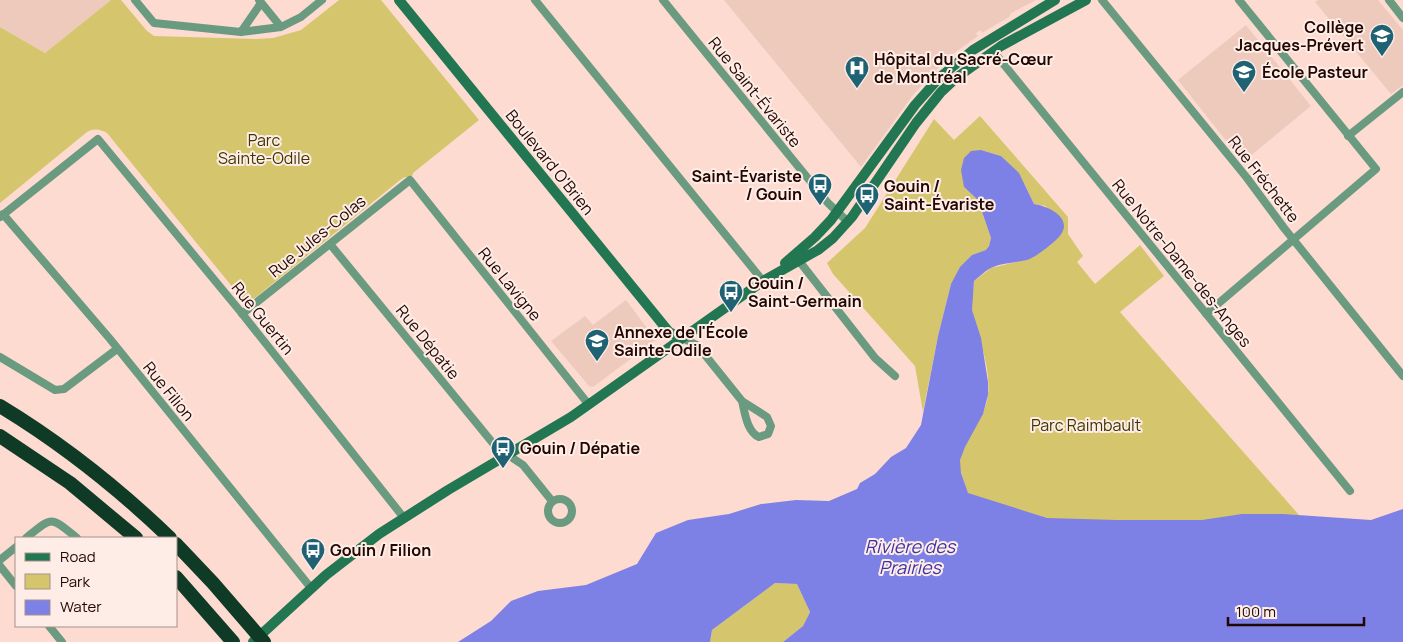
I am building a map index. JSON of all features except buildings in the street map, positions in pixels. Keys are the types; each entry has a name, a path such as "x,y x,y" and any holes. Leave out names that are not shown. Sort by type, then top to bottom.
{"highway":[{"path":"0,406 45,435 84,464 169,537"},
{"path":"0,436 75,487 135,537"},
{"path":"178,546 264,642"},
{"path":"178,579 233,642"}],"street":[{"path":"135,0 154,23 241,32 281,27 301,17 322,0"},
{"name":"Boulevard O'Brien","path":"399,0 669,332 682,338"},
{"path":"535,0 763,281"},
{"name":"Rue Saint-Évariste","path":"663,0 837,212 848,222"},
{"path":"253,642 311,588 354,552 404,518 589,405 796,258 837,212 915,105 939,78 973,50 1055,0"},
{"path":"796,258 814,253 848,222 878,181 908,134 941,92 956,78 993,51 1086,0"},
{"name":"Rue Fréchette","path":"1102,0 1241,171 1403,376"},
{"path":"1206,314 1376,169 1239,0"},
{"path":"1389,0 1403,18"},
{"path":"241,32 260,2 281,27"},
{"name":"Rue Notre-Dame-des-Anges","path":"993,51 1350,491"},
{"path":"1348,136 1403,92"},
{"name":"Rue Guertin","path":"1,216 98,139 242,314 404,518"},
{"name":"Rue Jules-Colas","path":"242,314 410,180"},
{"name":"Rue Lavigne","path":"410,180 589,405"},
{"name":"Rue Filion","path":"1,216 117,349 311,588"},
{"name":"Rue Dépatie","path":"330,244 496,447 523,465 552,501"},
{"path":"796,258 875,358 896,376"},
{"path":"682,338 697,345 742,401 769,419 771,426 768,434 759,437 753,433 742,401"},
{"path":"0,357 55,390 64,389 117,349"},
{"path":"27,537 46,522 52,521 76,537"},
{"path":"0,560 15,548"},
{"path":"0,566 15,585"},
{"path":"51,629 62,642"}],"shaded area":[{"path":"0,0 111,0 45,53 0,27"},
{"name":"Hôpital du Sacré-Cœur de Montréal","path":"724,0 1036,0 1011,13 1009,17 982,33 981,30 976,33 978,36 939,67 913,95 861,167"},
{"name":"Collège Jacques-Prévert","path":"1318,0 1378,0 1403,30 1403,85 1391,94 1315,2"},
{"name":"École Pasteur","path":"1246,25 1311,106 1243,162 1178,80"},
{"name":"Annexe de l'École Sainte-Odile","path":"626,300 656,340 593,387 589,386 551,341 585,316 593,325"}],"green space":[{"name":"Parc Sainte-Odile","path":"111,0 121,0 147,31 154,36 256,39 273,38 301,30 339,0 381,0 479,120 413,173 412,177 405,177 400,180 250,302 247,302 243,300 107,133 95,130 87,132 0,203 0,27 45,53"},
{"name":"Parc Raimbault","path":"980,116 1068,217 1068,234 1083,256 1077,262 1095,284 1140,245 1164,276 1120,312 1299,515 1246,524 1046,525 968,494 961,473 960,460 965,445 983,412 988,394 988,373 971,304 974,281 991,268 1029,259 1046,206 1034,204 1025,185 1001,156 981,150 964,187 978,200 991,238 987,250 972,255 951,284 938,336 923,412 915,366 833,274 827,263 865,228 934,119 954,140"},
{"path":"775,583 797,584 810,612 803,626 783,642 710,642 712,630"}],"water":[{"name":"Rivière des Prairies","path":"981,150 1001,156 1019,173 1034,204 1048,208 1060,216 1064,227 1056,240 1034,257 993,267 974,281 972,310 981,338 988,382 988,395 983,414 960,460 961,473 968,493 1047,518 1202,520 1242,514 1283,514 1371,520 1403,509 1403,642 783,642 803,626 810,612 797,584 775,583 712,630 710,642 458,642 491,621 511,601 538,591 586,585 637,564 656,533 688,520 729,514 761,504 796,500 829,501 857,489 860,483 875,474 891,457 906,448 921,425 938,336 951,284 960,267 972,255 986,250 989,246 991,238 978,200 964,187 961,170 964,158 971,151"}],"place":[{"name":"Collège Jacques-Prévert","path":"1382,57"},
{"name":"Hôpital du Sacré-Cœur de Montréal","path":"857,89"},
{"name":"École Pasteur","path":"1244,93"},
{"name":"Saint-Évariste / Gouin","path":"820,206"},
{"name":"Gouin / Saint-Évariste","path":"867,216"},
{"name":"Gouin / Saint-Germain","path":"731,313"},
{"name":"Annexe de l'École Sainte-Odile","path":"597,362"},
{"name":"Gouin / Dépatie","path":"503,469"},
{"name":"Gouin / Filion","path":"313,571"}]}
